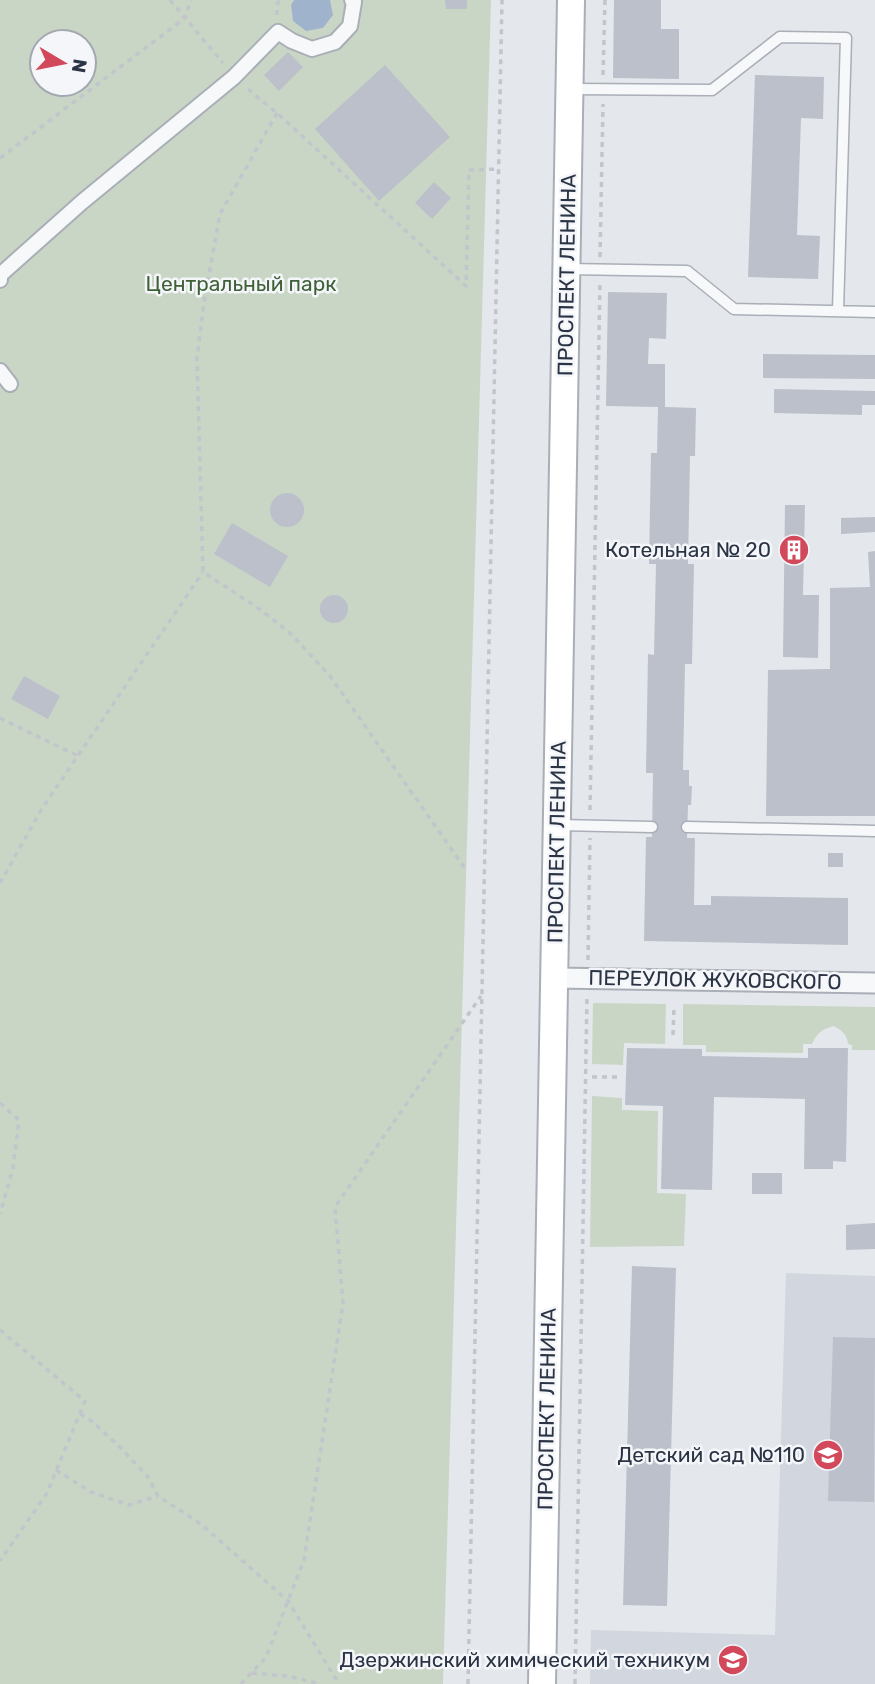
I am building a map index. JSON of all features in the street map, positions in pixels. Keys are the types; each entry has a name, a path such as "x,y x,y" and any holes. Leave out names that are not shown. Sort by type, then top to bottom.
{"main road":[{"name":"ПРОСПЕКТ ЛЕНИНА","path":"542,1684 571,0"}],"street":[{"path":"0,277 82,202 234,77 278,32 312,49 335,41 350,26 354,2 352,0"},
{"path":"0,371 10,384"},
{"name":"ПЕРЕУЛОК ЖУКОВСКОГО","path":"555,978 875,983"}],"lane":[{"path":"569,89 712,90 780,37 846,38 838,311"},
{"path":"567,269 687,271 734,309 875,312"},
{"path":"558,825 652,827"},
{"path":"687,827 875,831"},
{"path":"875,972 875,983"}],"path":[{"path":"170,0 234,77 466,286 469,170 499,169"},
{"path":"0,158 185,18 191,0"},
{"path":"468,1684 502,0"},
{"path":"0,883 41,810 203,572 197,358 204,302 220,214 277,113"},
{"path":"203,572 261,610 291,634 330,676 466,870"},
{"path":"0,718 78,756"},
{"path":"241,1684 266,1657 304,1560 343,1303 335,1207 481,996"},
{"path":"673,1035 674,1007"},
{"path":"592,1077 621,1077"},
{"path":"0,1103 19,1120 13,1168 0,1214"},
{"path":"0,1330 85,1401 47,1493 0,1561"},
{"path":"80,1414 118,1445 148,1477 158,1496 201,1524 288,1601 339,1684"},
{"path":"57,1470 91,1492 129,1505 158,1496"},
{"path":"252,1673 286,1676 321,1684"}],"shaded area":[{"name":"Детский сад №110","path":"786,1273 875,1276 875,1684 590,1684 591,1630 775,1635"}],"green space":[{"name":"Центральный парк","path":"0,0 491,0 443,1684 0,1684"},
{"path":"593,1003 666,1004 665,1044 624,1043 623,1065 592,1064"},
{"path":"683,1004 875,1007 875,1050 852,1050 852,1045 848,1044 842,1031 834,1026 820,1032 812,1044 803,1044 803,1053 706,1052 706,1045 683,1045"},
{"path":"592,1096 622,1098 622,1110 658,1111 657,1193 686,1194 684,1246 590,1247"}],"water":[{"path":"294,0 330,0 333,15 323,28 306,31 293,21 291,5"}],"building":[{"path":"445,0 467,0 467,9 446,9"},
{"path":"614,0 661,0 661,29 679,29 679,79 613,78"},
{"path":"288,52 303,67 279,91 264,75"},
{"path":"385,65 450,137 379,201 315,129"},
{"path":"755,75 824,77 823,119 801,118 797,235 820,236 818,279 748,277"},
{"path":"434,182 451,198 432,219 415,203"},
{"path":"608,292 667,293 666,339 649,338 648,364 665,364 665,407 696,408 695,456 690,456 688,564 694,564 692,664 685,664 683,770 689,770 689,786 692,786 691,805 688,805 687,838 695,838 694,905 711,905 711,896 848,898 848,945 644,941 646,837 652,837 653,773 646,773 648,654 654,655 656,564 649,564 651,453 657,453 658,407 606,406"},
{"path":"763,354 875,355 875,379 763,378"},
{"path":"774,389 875,391 875,405 862,405 862,415 774,413"},
{"path":"287,493 299,498 304,510 299,522 287,527 275,522 270,510 275,498"},
{"name":"Котельная № 20","path":"785,505 805,505 803,595 819,595 818,658 783,657"},
{"path":"875,517 875,532 841,534 841,518"},
{"path":"232,523 288,556 270,587 214,554"},
{"path":"875,551 875,816 766,816 768,670 830,669 830,588 870,587 868,552"},
{"path":"334,595 344,599 348,609 344,619 334,623 324,619 320,609 324,599"},
{"path":"24,676 60,696 48,719 11,699"},
{"path":"828,853 843,853 843,867 828,867"},
{"path":"627,1048 702,1049 702,1056 808,1058 808,1048 848,1048 846,1162 833,1161 833,1169 804,1169 805,1099 714,1097 712,1190 661,1189 663,1106 625,1105"},
{"path":"752,1173 782,1173 782,1194 752,1194"},
{"path":"875,1223 875,1249 846,1250 846,1225"},
{"path":"632,1266 676,1268 667,1606 623,1605"},
{"path":"833,1337 875,1338 874,1502 828,1501"}],"place":[{"name":"Котельная № 20","path":"794,550"},
{"name":"Детский сад №110","path":"828,1455"},
{"name":"Дзержинский химический техникум","path":"733,1660"}]}
